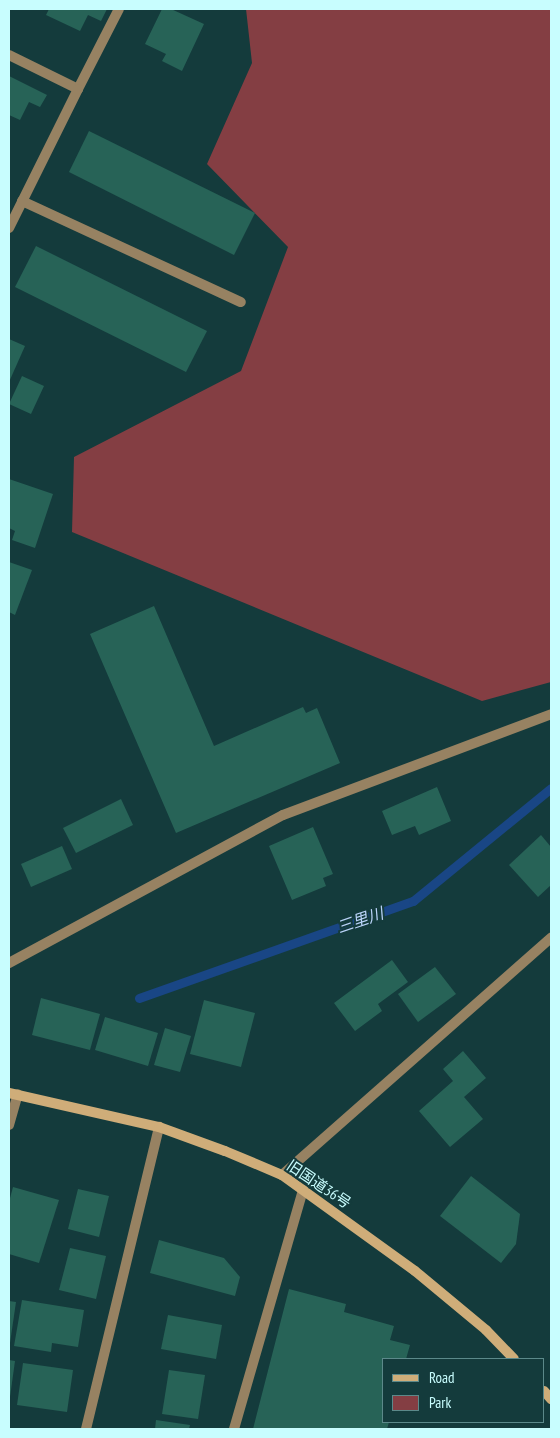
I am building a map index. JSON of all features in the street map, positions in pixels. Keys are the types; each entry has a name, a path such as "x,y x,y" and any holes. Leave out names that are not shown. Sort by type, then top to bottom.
{"street":[{"path":"9,228 119,9"},
{"path":"9,55 78,89"},
{"path":"22,201 240,302"},
{"path":"9,963 283,815 551,714"},
{"path":"282,1175 551,938"},
{"path":"9,1125 14,1093"},
{"name":"旧国道36号","path":"14,1093 159,1127 225,1151 282,1175 415,1271 486,1330 513,1358"},
{"path":"86,1429 159,1127"},
{"path":"234,1429 303,1190"}],"green space":[{"path":"246,9 551,9 551,682 482,701 72,532 74,457 241,371 288,247 207,164 252,63"}],"building":[{"path":"49,9 107,9 101,21 88,15 80,31 46,15"},
{"path":"162,9 171,9 204,24 182,71 162,61 166,54 145,44"},
{"path":"9,76 47,95 40,107 29,102 20,120 9,115"},
{"path":"89,131 255,213 234,255 69,172"},
{"path":"36,246 207,331 186,372 15,287"},
{"path":"9,339 25,346 9,382"},
{"path":"22,376 44,386 31,414 9,404"},
{"path":"9,479 53,494 35,548 12,540 15,531 9,528"},
{"path":"9,562 32,570 15,615 9,612"},
{"path":"154,606 214,746 303,707 306,713 317,708 340,763 176,833 90,634"},
{"path":"437,787 451,821 419,835 415,826 392,835 382,811"},
{"path":"121,799 133,825 76,853 63,828"},
{"path":"313,827 333,874 323,878 326,886 292,900 269,846"},
{"path":"541,835 551,847 551,885 538,897 509,865"},
{"path":"62,846 72,869 31,887 21,864"},
{"path":"392,960 408,982 378,1004 382,1011 355,1031 334,1003"},
{"path":"435,967 456,994 418,1022 398,994"},
{"path":"41,998 100,1014 90,1050 32,1035"},
{"path":"204,1000 255,1013 241,1067 190,1054"},
{"path":"105,1017 158,1033 148,1066 95,1050"},
{"path":"165,1028 191,1036 180,1072 154,1065"},
{"path":"463,1051 486,1078 464,1097 483,1119 450,1147 419,1111 453,1081 443,1069"},
{"path":"471,1176 520,1214 516,1244 501,1263 440,1216"},
{"path":"13,1187 59,1200 39,1263 9,1254 9,1202"},
{"path":"78,1189 109,1196 99,1237 68,1229"},
{"path":"159,1240 224,1258 240,1277 235,1296 150,1273"},
{"path":"70,1248 106,1256 96,1299 59,1290"},
{"path":"289,1289 346,1304 344,1312 394,1326 390,1340 410,1345 406,1358 382,1358 382,1423 389,1423 387,1429 253,1429"},
{"path":"22,1300 84,1310 78,1347 52,1343 51,1352 14,1346"},
{"path":"9,1301 16,1302 10,1343 9,1343"},
{"path":"168,1315 222,1325 216,1359 161,1349"},
{"path":"9,1360 15,1361 10,1397 9,1397"},
{"path":"23,1363 73,1370 67,1412 17,1405"},
{"path":"169,1370 205,1375 198,1419 162,1414"},
{"path":"156,1420 190,1425 189,1429 155,1429"}],"waterway":[{"name":"三里川","path":"139,998 413,901 551,788"}]}
